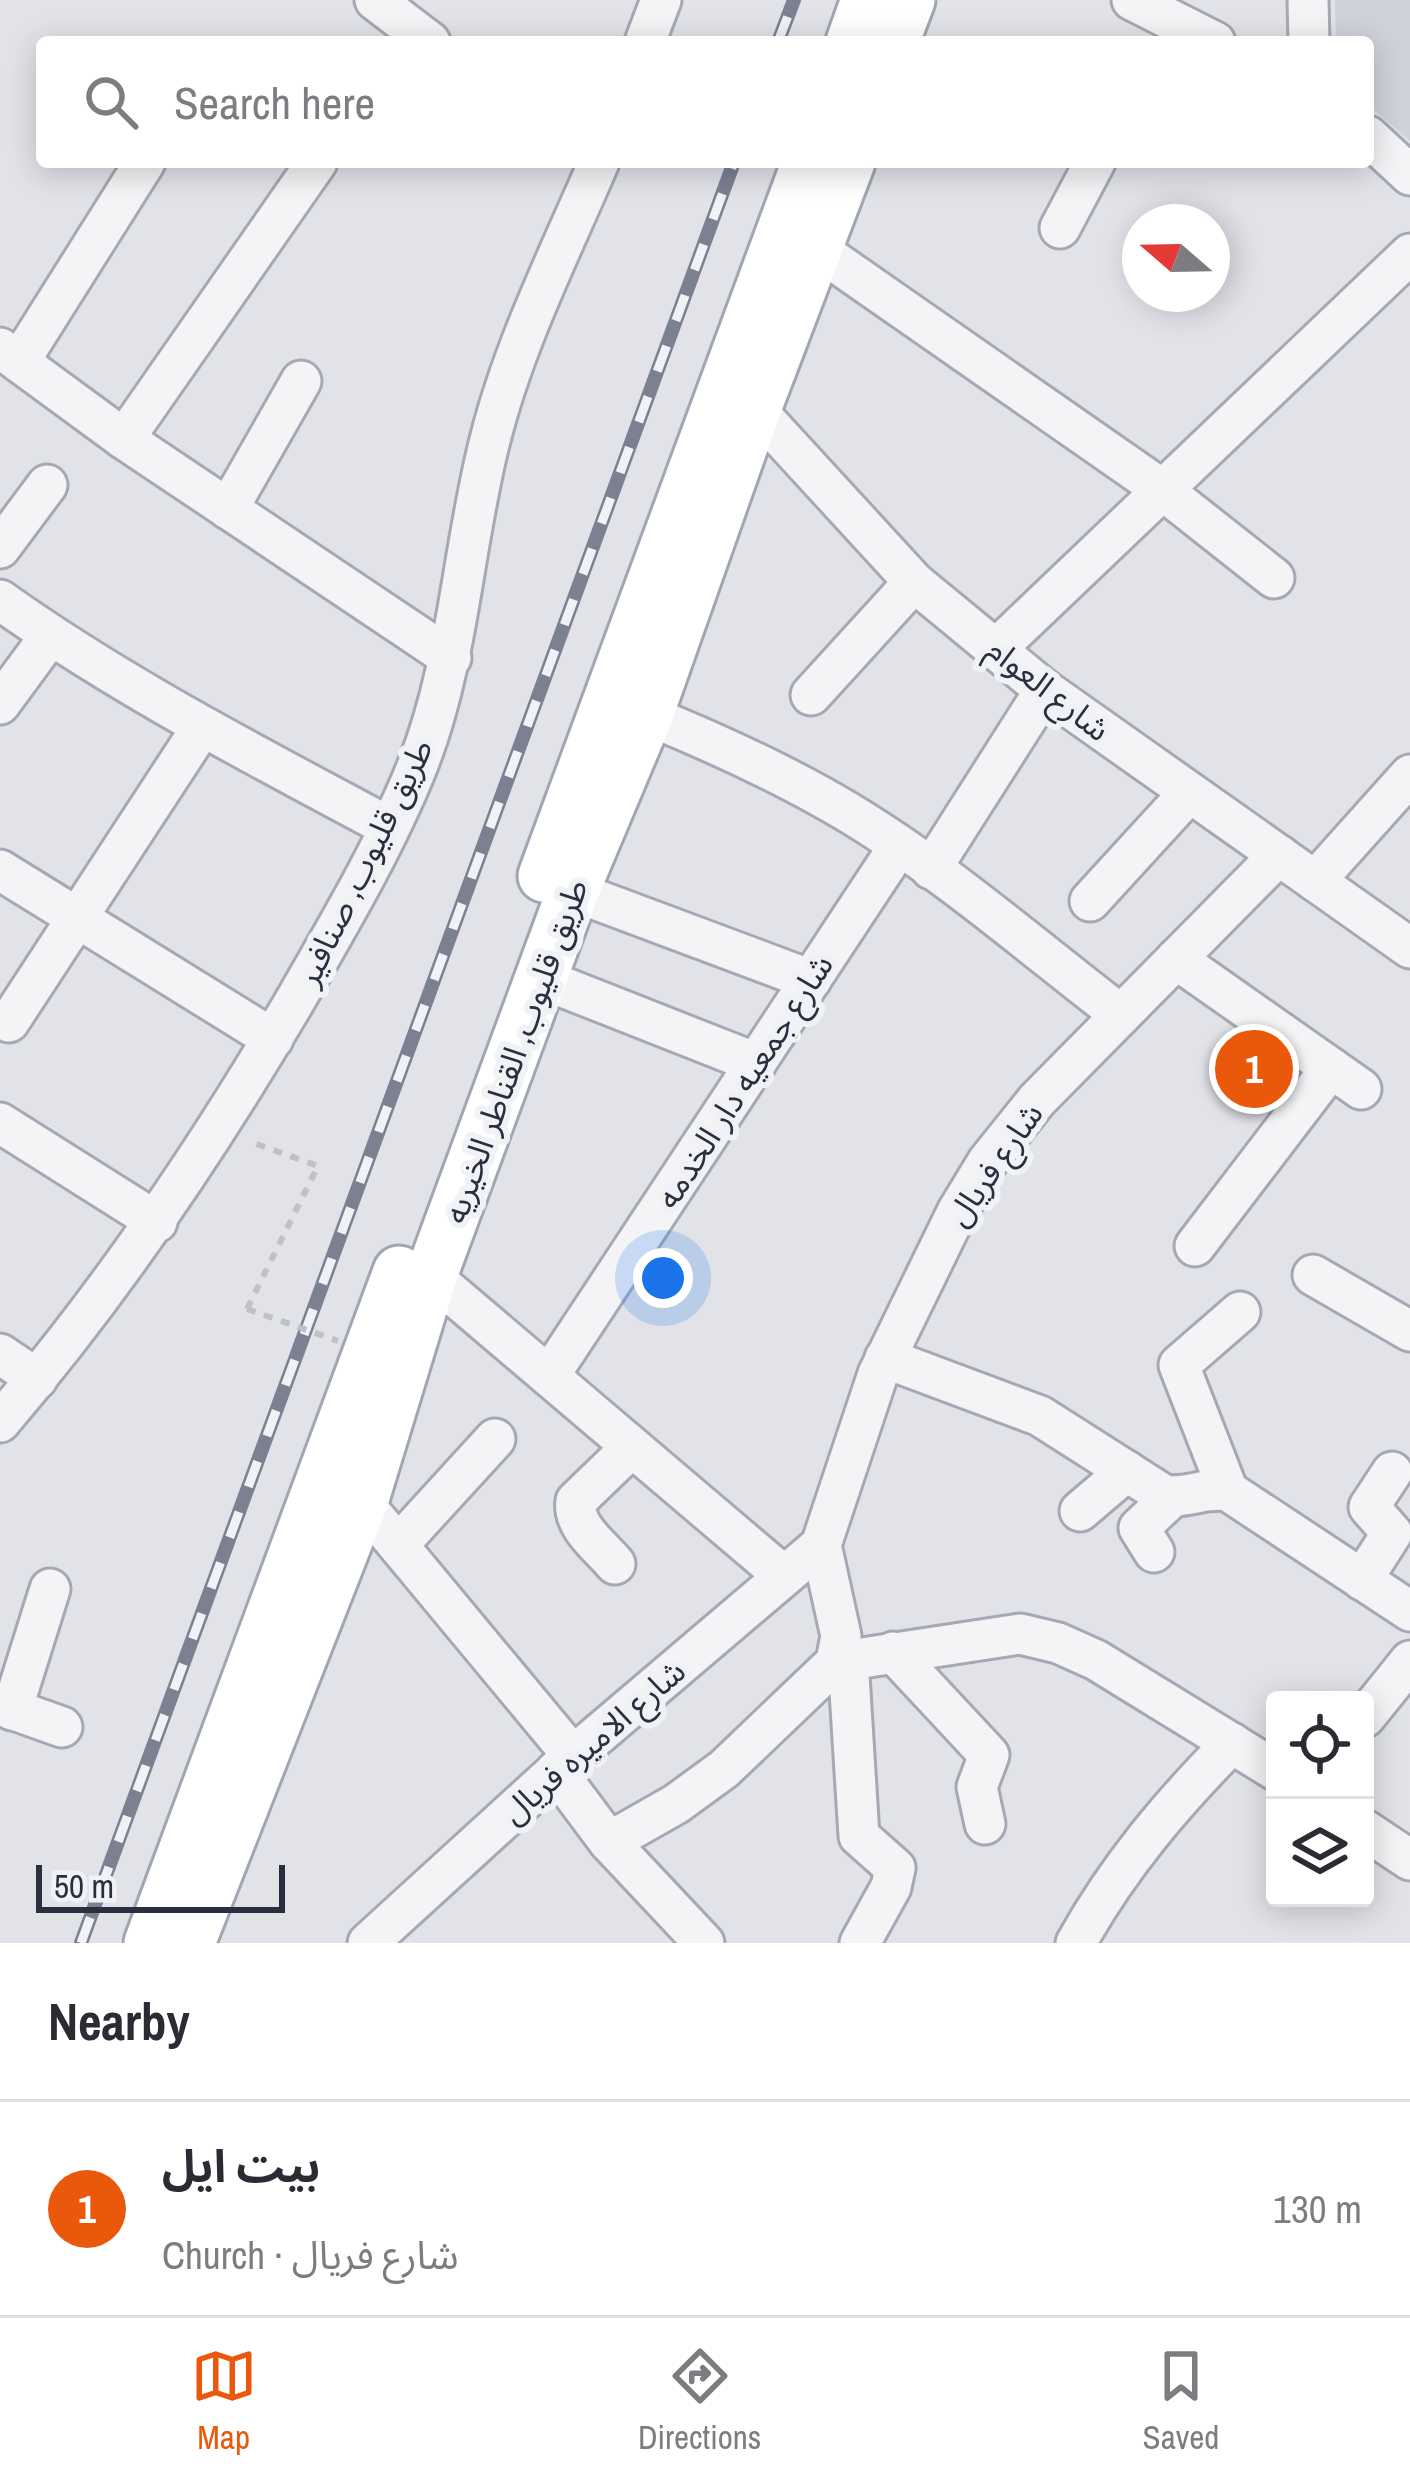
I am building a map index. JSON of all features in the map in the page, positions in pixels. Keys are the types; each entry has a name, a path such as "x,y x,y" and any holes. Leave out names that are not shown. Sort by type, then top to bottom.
{"main road":[{"path":"854,36 867,0"},
{"path":"895,36 909,0"},
{"name":"طريق قليوب, القناطر الخيريه","path":"189,1943 362,1502 431,1276 573,892 647,715 806,168"},
{"name":"طريق قليوب, القناطر الخيريه","path":"150,1943 740,398 817,249 847,168"}],"street":[{"path":"375,0 411,36"},
{"path":"647,36 661,0"},
{"path":"1132,0 1166,31"},
{"path":"1308,0 1309,36"},
{"path":"1374,142 1410,175"},
{"path":"142,168 10,355 124,439 451,658"},
{"path":"124,439 313,168"},
{"name":"طريق قليوب, صنافير","path":"0,1422 157,1222 273,1039 389,827 417,767 451,658 470,529 490,437 517,352 596,168"},
{"path":"1060,228 1092,168"},
{"path":"817,249 1160,488 1274,578"},
{"path":"996,649 1410,254"},
{"path":"228,508 301,381"},
{"name":"شارع العوام","path":"740,398 914,582 1045,689 1410,947"},
{"path":"0,548 47,485"},
{"path":"811,695 914,582"},
{"path":"0,599 50,636 202,727 389,827"},
{"path":"0,704 50,636"},
{"path":"931,869 1045,689"},
{"path":"647,715 784,776 898,846 1121,1015"},
{"path":"9,1022 202,727"},
{"path":"1315,881 1410,776"},
{"path":"1090,902 1188,794"},
{"name":"شارع جمعيه دار الخدمه","path":"549,1376 898,846"},
{"name":"شارع فريال","path":"821,1545 885,1358 928,1265 988,1161 1036,1100 1279,855"},
{"path":"0,870 273,1039"},
{"path":"573,892 811,980"},
{"path":"1176,959 1346,1079 1195,1246"},
{"path":"541,978 756,1063"},
{"path":"0,1124 157,1222"},
{"path":"1312,1275 1410,1331"},
{"path":"431,1276 784,1576"},
{"path":"1228,1491 1179,1365 1240,1312"},
{"path":"0,1354 37,1378"},
{"path":"885,1358 1040,1416 1172,1497"},
{"path":"398,1545 495,1439"},
{"path":"615,1564 579,1522 574,1508 632,1447"},
{"path":"1080,1511 1127,1471"},
{"path":"1362,1580 1392,1533 1369,1507 1393,1472"},
{"path":"1154,1552 1139,1528 1172,1497 1214,1488 1228,1491 1410,1611"},
{"path":"362,1502 565,1763 609,1842 704,1943"},
{"path":"821,1545 841,1636 859,1836 895,1868 891,1887 860,1943"},
{"name":"شارع الاميره فريال","path":"368,1943 565,1763 821,1545"},
{"path":"50,1588 6,1708 62,1727"},
{"path":"609,1842 713,1777 842,1661 1020,1634 1058,1643 1096,1660 1266,1764"},
{"path":"893,1652 989,1755 977,1787 985,1824"},
{"path":"1374,1706 1410,1661"},
{"path":"1076,1943 1122,1866 1165,1812 1232,1743"},
{"path":"1374,1836 1410,1860"}],"path":[{"path":"215,1129 318,1166 247,1309 338,1341"}],"shaded area":[{"path":"1335,0 1410,0 1410,141 1374,110 1374,36 1336,36"}],"railway":[{"path":"780,36 794,0"},
{"path":"81,1943 732,168"}],"place":[{"name":"بيت ايل","path":"1254,1069"}]}
